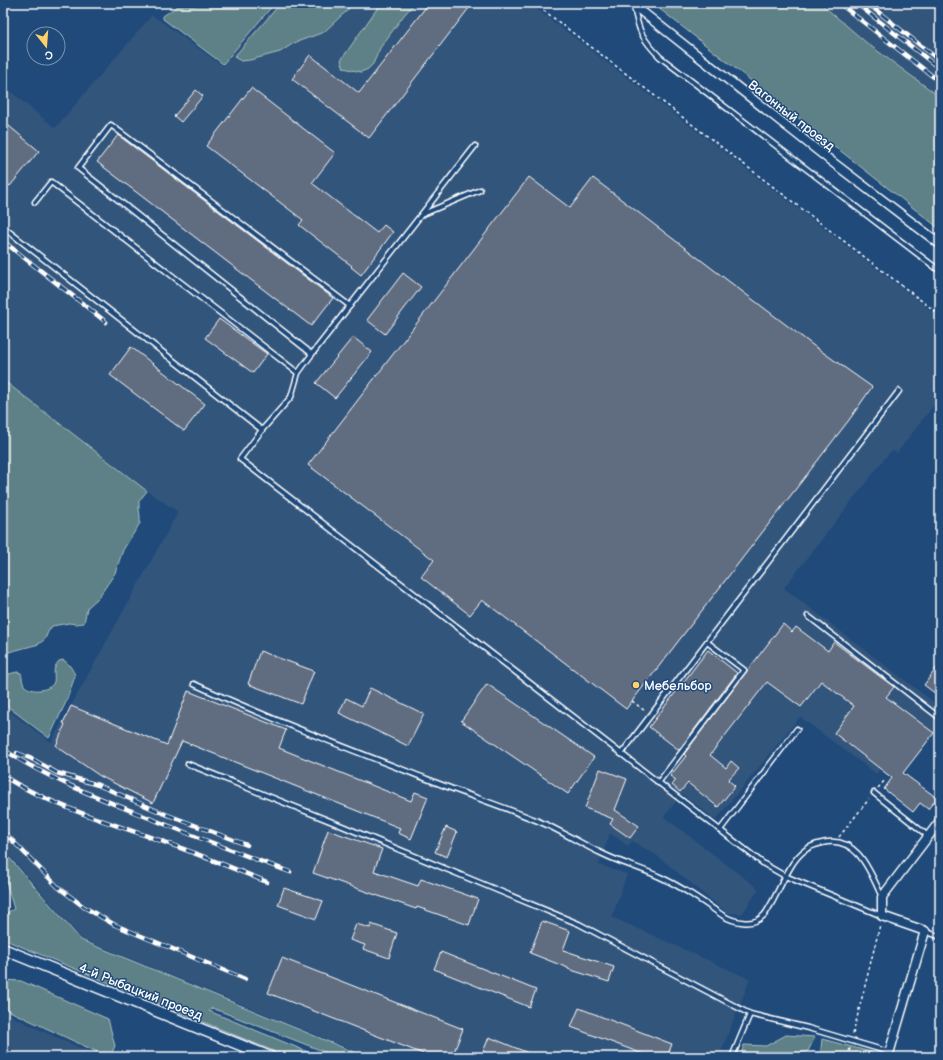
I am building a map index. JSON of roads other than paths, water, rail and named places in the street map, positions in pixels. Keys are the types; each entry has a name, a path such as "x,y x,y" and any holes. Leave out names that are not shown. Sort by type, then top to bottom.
{"street":[{"name":"Вагонный проезд","path":"632,4 831,161 940,244"},
{"path":"888,1054 925,931 882,916 882,897 940,821"},
{"name":"4-й Рыбацкий проезд","path":"3,949 270,1057"}],"lane":[{"path":"632,4 639,30 650,47 660,57 940,271"},
{"path":"312,354 78,168 111,124 350,306"},
{"path":"475,146 312,354 298,373 291,397 262,430 240,459 764,864 786,876 882,916"},
{"path":"35,202 51,182 298,373"},
{"path":"421,215 480,190"},
{"path":"3,227 262,430"},
{"path":"621,754 899,391"},
{"path":"808,616 940,718"},
{"path":"658,783 744,670 707,642"},
{"path":"194,684 420,777 540,822 603,854 659,876 693,895 726,918 747,923 756,922 764,916 801,852 809,846 823,842 836,841 847,845 860,855 882,897"},
{"path":"720,830 797,730"},
{"path":"188,764 579,924 750,1014 852,1040 888,1054"},
{"path":"874,794 928,837"},
{"path":"925,931 940,937"},
{"path":"732,1057 750,1014"}],"railway":[{"path":"839,3 940,82"},
{"path":"856,3 940,69"},
{"path":"867,3 940,61"},
{"path":"3,241 106,322"},
{"path":"3,749 34,768 83,791 192,835 290,872"},
{"path":"17,753 32,759 57,773 98,785 160,812 247,845"},
{"path":"3,776 39,796 58,804 184,849 267,882"},
{"path":"3,831 58,887 84,907 115,925 245,979"}],"place":[{"name":"Мебельбор","path":"636,685"}]}
